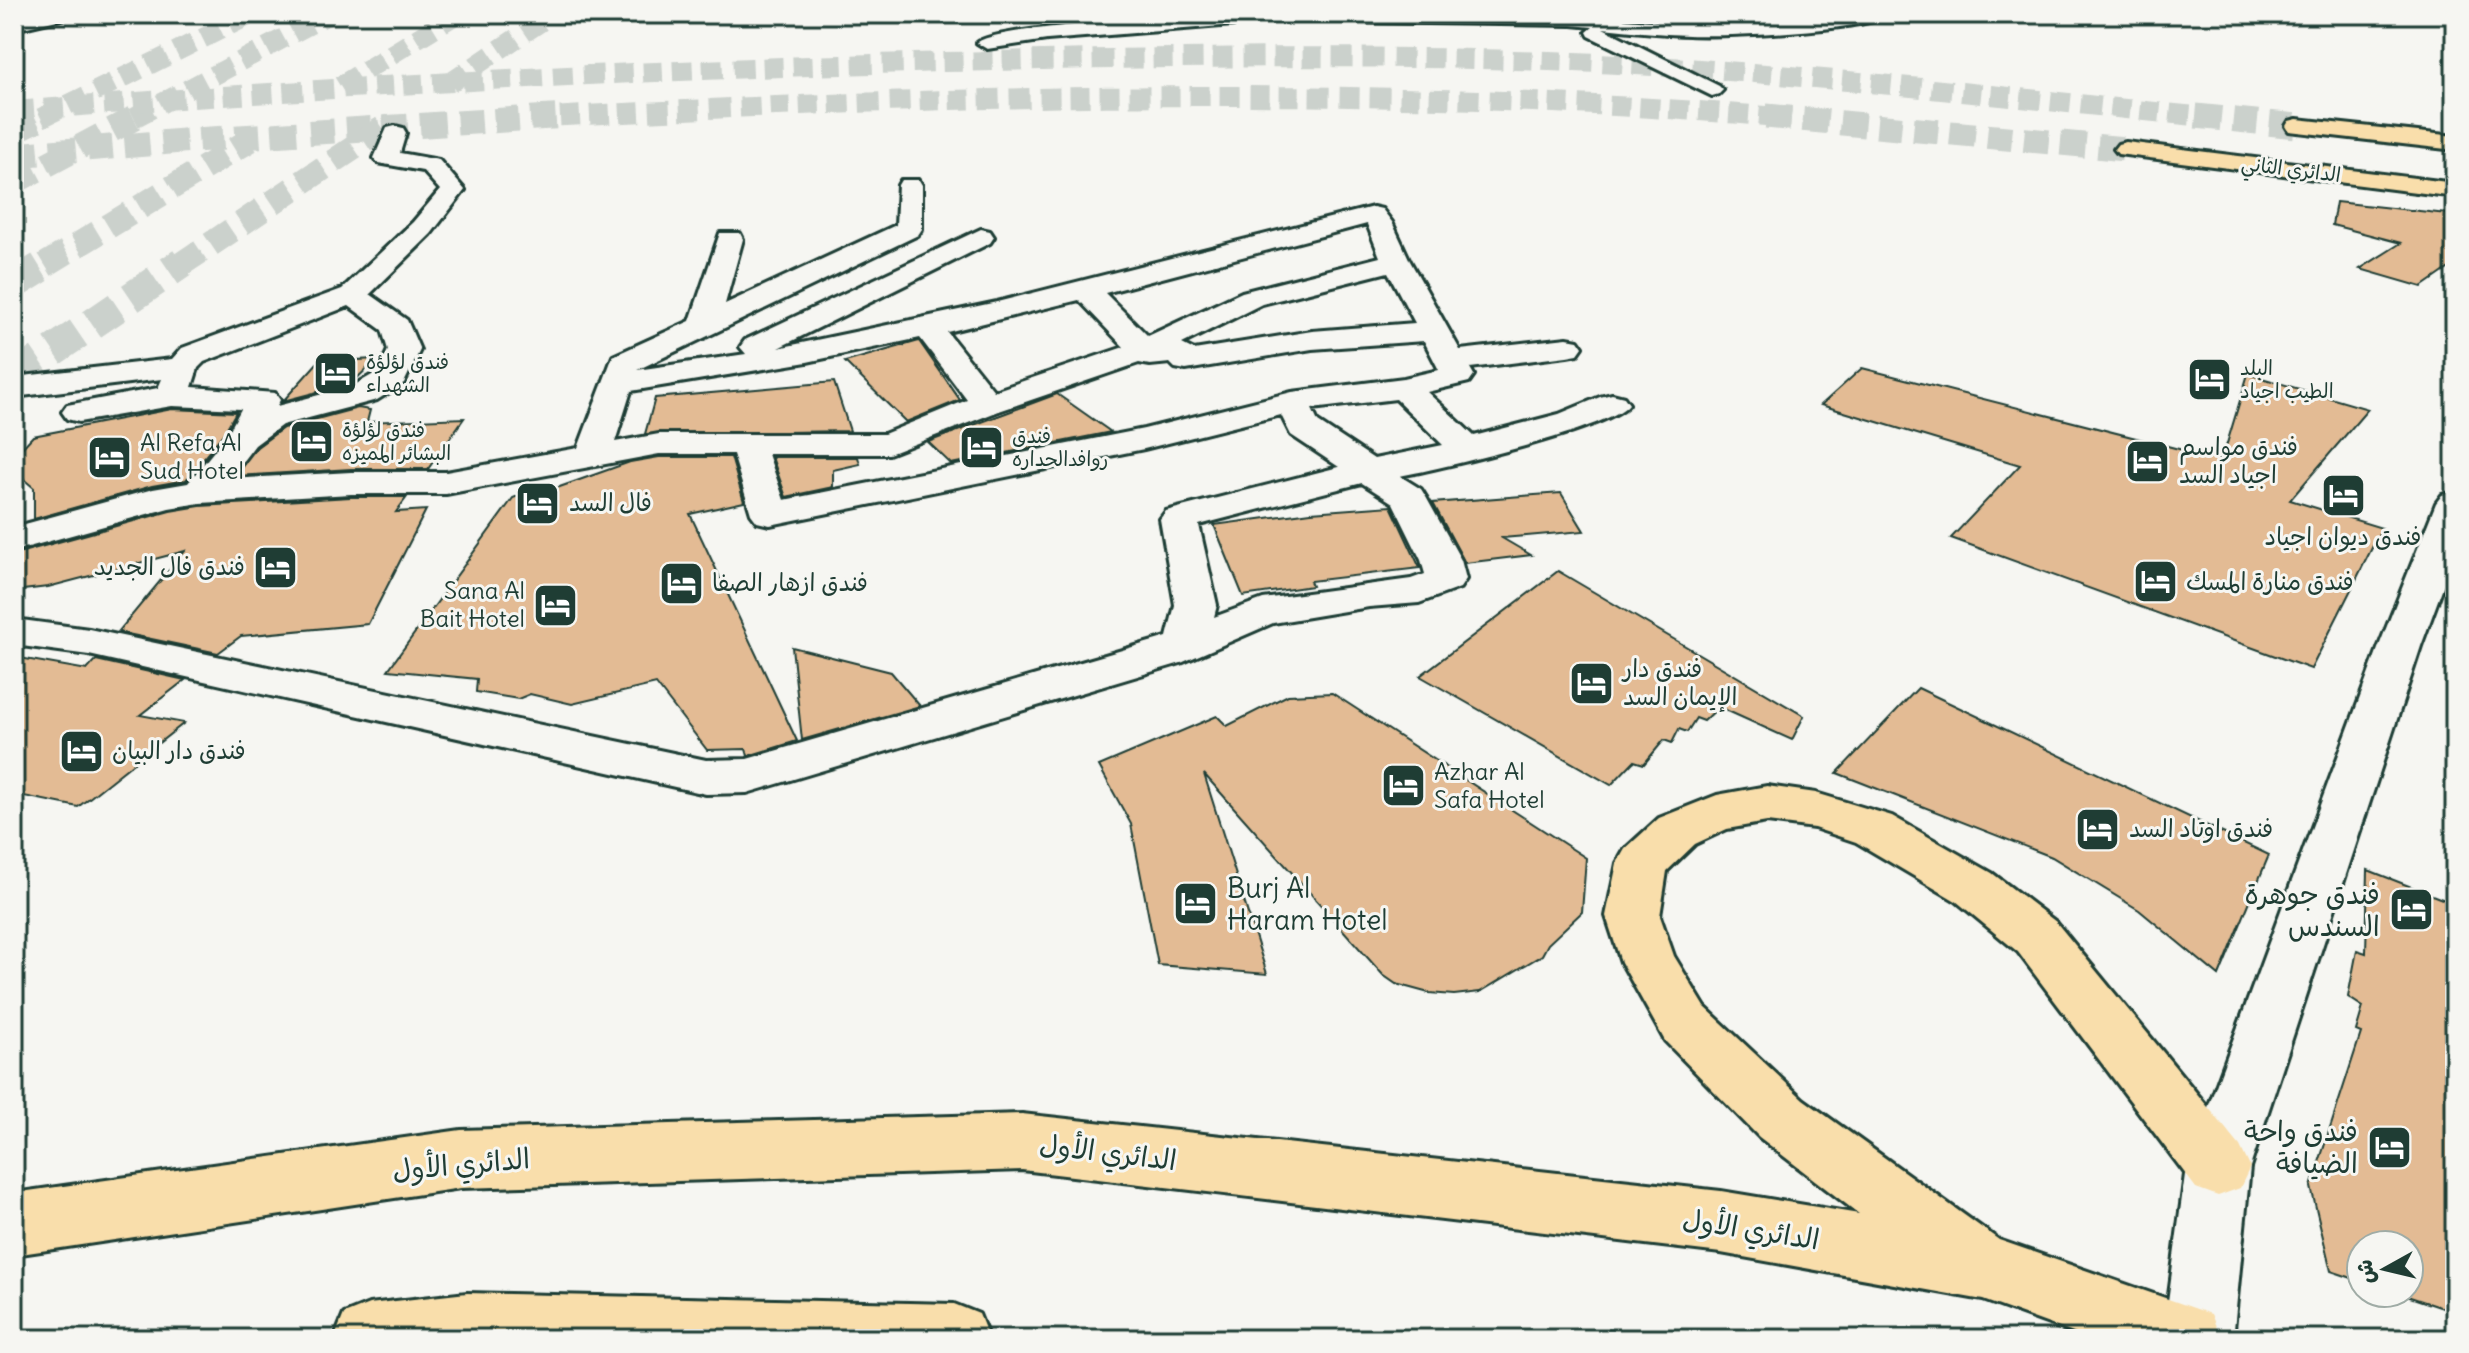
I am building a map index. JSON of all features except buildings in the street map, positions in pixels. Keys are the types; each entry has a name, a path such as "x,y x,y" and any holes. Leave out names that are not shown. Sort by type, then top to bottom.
{"highway":[{"name":"الدائري الثاني","path":"2297,126 2455,143"},
{"name":"الدائري الثاني","path":"2126,149 2455,190"},
{"path":"1983,1267 1781,1118 1685,1024 1649,962 1633,916 1643,863 1677,831 1717,813 1767,804 1816,811 1874,829 1974,887 2037,937 2218,1167"},
{"name":"الدائري الأول","path":"14,1224 461,1159 1022,1142 1721,1222 1983,1267 2186,1339"},
{"path":"369,1339 467,1328 954,1339"}],"street":[{"path":"14,24 60,14"},
{"path":"987,43 1047,34 1284,16 1572,20 1691,30 1820,24 1880,14"},
{"path":"1572,20 1712,90"},
{"path":"79,412 177,381 193,355 352,295 422,228 453,190 431,165 386,158 395,133"},
{"path":"593,455 624,363 909,229 910,185"},
{"path":"617,383 708,372 926,325 1085,289 1373,215 1458,375 1404,388 1292,402 1144,439 770,514 747,444"},
{"path":"708,372 810,318 981,237"},
{"path":"703,327 730,239"},
{"path":"14,539 166,497 200,492 351,483 446,483 659,444 889,444 987,404 1145,350 1252,298 1396,261"},
{"path":"1085,289 1150,356 1178,352 1186,361 1312,340 1442,346 1567,347"},
{"path":"243,438 270,418 365,393 393,376 404,350 396,326 352,295"},
{"path":"1252,298 1312,340"},
{"path":"926,325 987,404"},
{"path":"14,387 177,381 263,400 243,438 200,492"},
{"path":"1404,388 1467,449"},
{"path":"14,632 89,642 706,777 747,776 1166,653 1263,612 1347,598 1419,591 1446,579 1441,560 1408,497 1303,428 1292,402"},
{"path":"1186,644 1196,605 1179,519 1304,490 1371,470 1422,461 1571,421 1612,404"},
{"path":"2198,1339 2218,1167 2400,646 2455,503"}],"tunnel":[{"path":"41,118 252,14"},
{"path":"134,118 329,14"},
{"path":"340,86 457,14"},
{"path":"451,82 552,14"},
{"path":"451,82 914,63 1442,58 1735,72 2215,118"},
{"path":"14,111 451,82"},
{"path":"554,117 845,103 1160,96 1476,100 1777,117"},
{"path":"14,131 45,116"},
{"path":"14,182 138,116"},
{"path":"554,117 566,116"},
{"path":"1766,116 1777,117"},
{"path":"2196,116 2297,126"},
{"path":"14,155 554,117"},
{"path":"530,118 554,117"},
{"path":"1777,117 1791,118"},
{"path":"1777,117 2126,149"},
{"path":"180,265 383,128"},
{"path":"45,265 250,140"},
{"path":"14,284 48,263"},
{"path":"14,377 182,263"}],"place":[{"name":"فندق لؤلؤة الشهداء","path":"335,374"},
{"name":"البلد الطيب اجياد","path":"2209,379"},
{"name":"فندق لؤلؤة البشائر المميزه","path":"311,442"},
{"name":"فندق روافدالحدارہ","path":"981,447"},
{"name":"Al Refa Al Sud Hotel","path":"109,457"},
{"name":"فندق مواسم اجياد السد","path":"2148,461"},
{"name":"فندق ديوان اجياد","path":"2343,495"},
{"name":"فال السد","path":"538,503"},
{"name":"فندق فال الجديد","path":"276,567"},
{"name":"فندق منارة المسك","path":"2155,582"},
{"name":"فندق ازهار الصفا","path":"681,583"},
{"name":"Sana Al Bait Hotel","path":"556,605"},
{"name":"فندق دار الإيمان السد","path":"1592,683"},
{"name":"فندق دار البيان","path":"81,751"},
{"name":"Azhar Al Safa Hotel","path":"1403,786"},
{"name":"فندق اوتاد السد","path":"2098,829"},
{"name":"Burj Al Haram Hotel","path":"1196,904"},
{"name":"فندق جوهرة السندس","path":"2411,910"},
{"name":"فندق واحة الضيافة","path":"2389,1147"}]}
